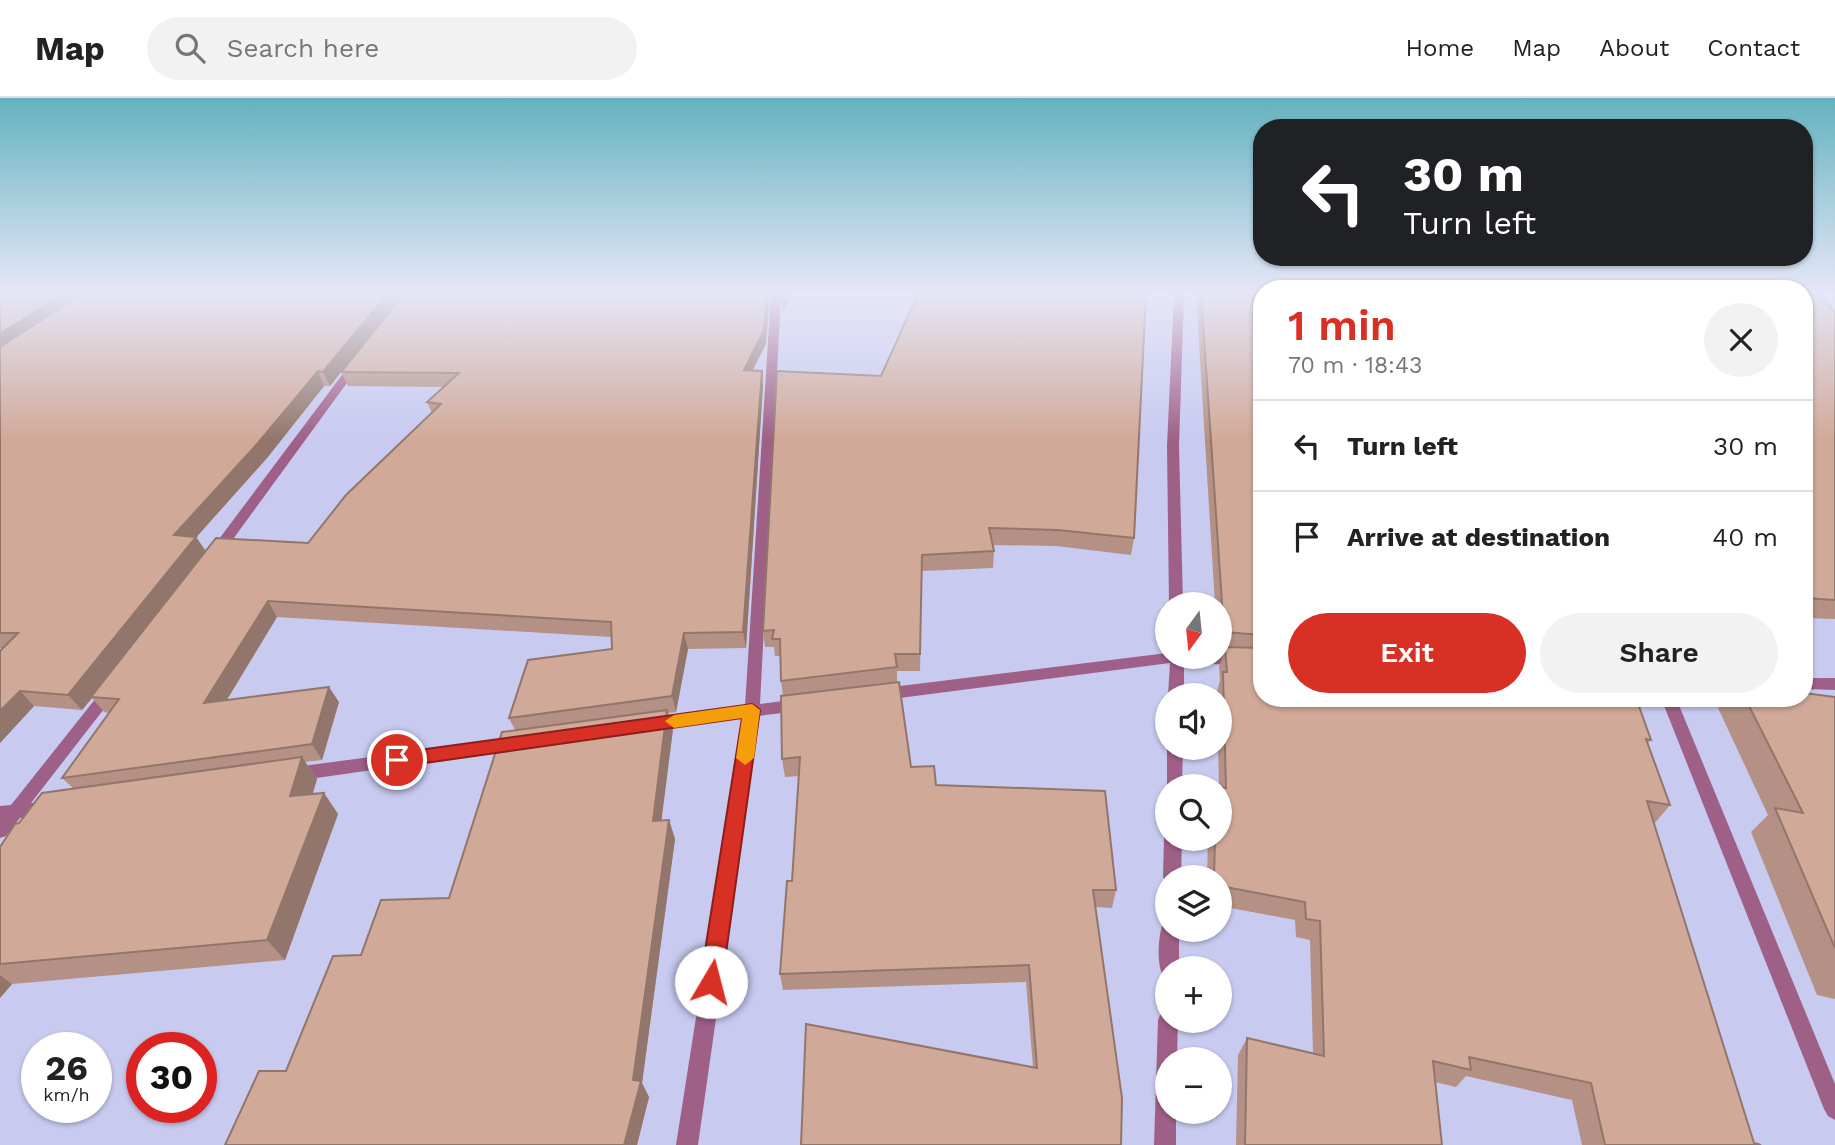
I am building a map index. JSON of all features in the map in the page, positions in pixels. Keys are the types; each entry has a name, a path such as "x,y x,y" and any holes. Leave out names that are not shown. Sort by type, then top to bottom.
{"street":[{"path":"687,1145 752,710 773,343"},
{"path":"1176,592 1174,446 1177,343"},
{"path":"203,570 254,504 296,440 362,356"},
{"path":"862,696 1155,660"},
{"path":"1232,660 1253,661"},
{"path":"0,831 8,813 118,681"},
{"path":"1813,683 1835,684"},
{"path":"629,727 820,702"},
{"path":"1672,707 1835,1109"},
{"path":"275,777 534,741"},
{"path":"8,813 57,808"},
{"path":"1164,1145 1168,1033"}],"building":[{"path":"6,343 347,343 323,372 318,371 258,443 174,535 196,537 68,695 20,691 0,711 0,651 18,633 0,633 0,347"},
{"path":"365,343 758,343 744,370 762,371 743,632 684,633 672,696 509,718 528,660 612,649 611,622 268,601 204,703 329,687 312,744 62,778 119,699 91,697 216,538 308,543 346,495 441,404 427,402 459,373 341,372"},
{"path":"896,343 1144,343 1134,538 1058,530 989,528 994,551 922,555 920,654 895,654 897,667 781,681 780,639 772,639 774,630 763,631 777,371 881,376"},
{"path":"1204,343 1253,343 1253,634 1232,633 1232,592 1221,592"},
{"path":"1813,343 1835,343 1835,600 1813,599"},
{"path":"1232,647 1253,648 1253,707 1639,707 1651,740 1646,739 1670,805 1647,801 1754,1143 1761,1145 1605,1145 1591,1083 1469,1057 1471,1070 1433,1061 1442,1145 1245,1145 1247,1038 1324,1056 1320,921 1306,919 1305,902 1232,888 1232,865 1214,865 1215,851 1232,851 1232,774 1226,774 1225,760 1232,760 1232,683 1223,683 1223,672 1232,669"},
{"path":"899,682 911,767 934,766 936,785 1105,791 1116,890 1093,890 1122,1098 1121,1145 801,1145 806,1024 1037,1068 1029,965 780,974 787,881 792,881 800,757 782,759 781,696"},
{"path":"1813,694 1835,697 1835,948 1775,808 1803,813 1750,707 1813,707"},
{"path":"667,710 653,821 669,820 633,1080 641,1081 624,1145 225,1145 259,1071 286,1071 333,956 361,955 381,900 449,898 502,732"},
{"path":"302,757 290,796 324,793 267,940 0,964 0,847 15,824 19,823 42,793"}],"slow traffic":[{"path":"674,721 752,710 745,758"}],"route":[{"path":"397,760 752,710 711,982"}]}
